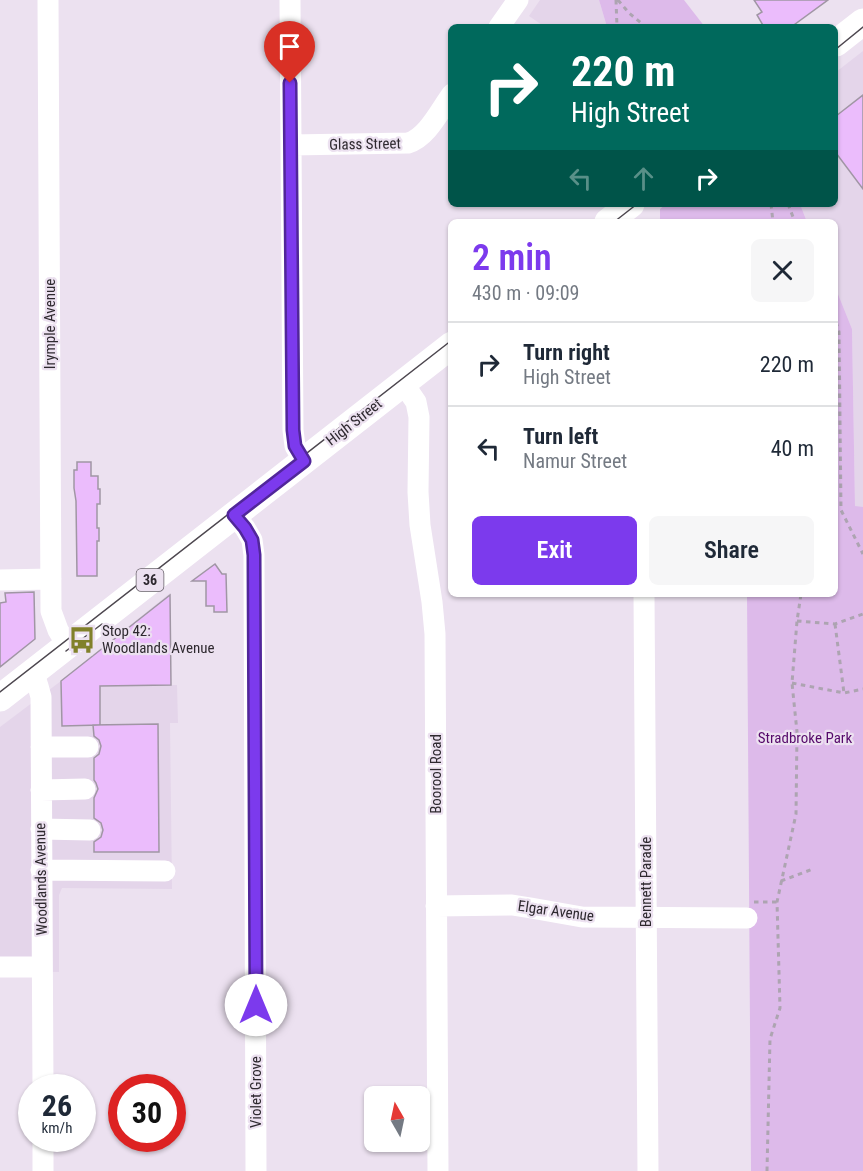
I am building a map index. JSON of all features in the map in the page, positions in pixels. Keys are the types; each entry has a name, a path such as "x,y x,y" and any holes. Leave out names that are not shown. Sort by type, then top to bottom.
{"main road":[{"name":"High Street","path":"0,698 448,348"}],"street":[{"name":"Irymple Avenue","path":"48,0 51,611 67,645"},
{"path":"290,0 293,430 295,446 304,461"},
{"path":"501,24 518,0"},
{"name":"Glass Street","path":"291,145 408,143 424,133 448,100"},
{"name":"Boorool Road","path":"404,382 415,400 419,417 420,525 435,634 438,1171"},
{"name":"Violet Grove","path":"234,515 252,540 254,555 256,1171"},
{"path":"0,580 51,579"},
{"name":"Bennett Parade","path":"644,597 648,1171"},
{"name":"Woodlands Avenue","path":"33,671 41,697 43,1074"},
{"path":"41,747 88,747"},
{"path":"40,790 86,789"},
{"path":"40,829 90,830"},
{"path":"41,870 165,871"},
{"name":"Elgar Avenue","path":"436,906 512,906 582,917 646,918 746,910"},
{"path":"0,967 42,968"},
{"path":"43,1152 43,1171"}],"path":[{"path":"617,0 617,24"},
{"path":"617,0 642,24"},
{"path":"838,329 841,510 863,554"},
{"path":"838,514 841,510"},
{"path":"767,1171 770,1040 780,1008 777,902 796,814 796,732 792,683 801,597"},
{"path":"797,621 835,624 863,614"},
{"path":"835,624 844,693"},
{"path":"792,683 844,693 863,688"},
{"path":"781,882 813,869"},
{"path":"746,910 777,902"}],"shaded area":[{"path":"540,0 599,0 606,24 541,24 529,16"},
{"path":"863,51 863,507 855,507 852,329 838,294 838,219 806,219 801,207 838,207 838,70"},
{"path":"170,593 171,685 177,685 178,723 170,723 172,889 62,888 59,895 59,972 0,971 0,727"}],"green space":[{"path":"599,0 684,0 703,24 606,24"},
{"path":"662,207 801,207 806,219 660,219 660,209"},
{"name":"Stradbroke Park","path":"838,294 852,329 855,506 863,507 863,1171 751,1171 747,597 838,597"}],"building":[{"path":"754,0 828,0 795,24 762,24 757,15 762,12"},
{"path":"863,95 863,189 838,156 838,114"},
{"path":"77,462 91,462 91,476 98,476 100,504 97,504 99,541 97,541 97,576 77,576 74,470 77,470"},
{"path":"215,564 222,574 226,574 227,612 214,612 214,606 206,606 206,581 192,581"},
{"path":"34,592 35,639 0,667 0,603 6,602 5,593"},
{"path":"170,595 171,685 100,686 100,725 62,726 61,681"},
{"path":"158,724 159,852 94,852 94,842 101,837 103,830 101,823 94,818 94,798 98,789 94,780 94,758 99,754 101,746 99,740 94,736 93,725"}],"tram line":[{"path":"838,47 863,27"},
{"path":"618,219 633,207"},
{"path":"0,692 448,343"},
{"path":"66,651 102,624"}],"place":[{"name":"Stop 42: Woodlands Avenue","path":"82,640"}],"route":[{"path":"256,1005 254,555 252,540 234,515 304,461 295,446 293,430 290,83"}]}
